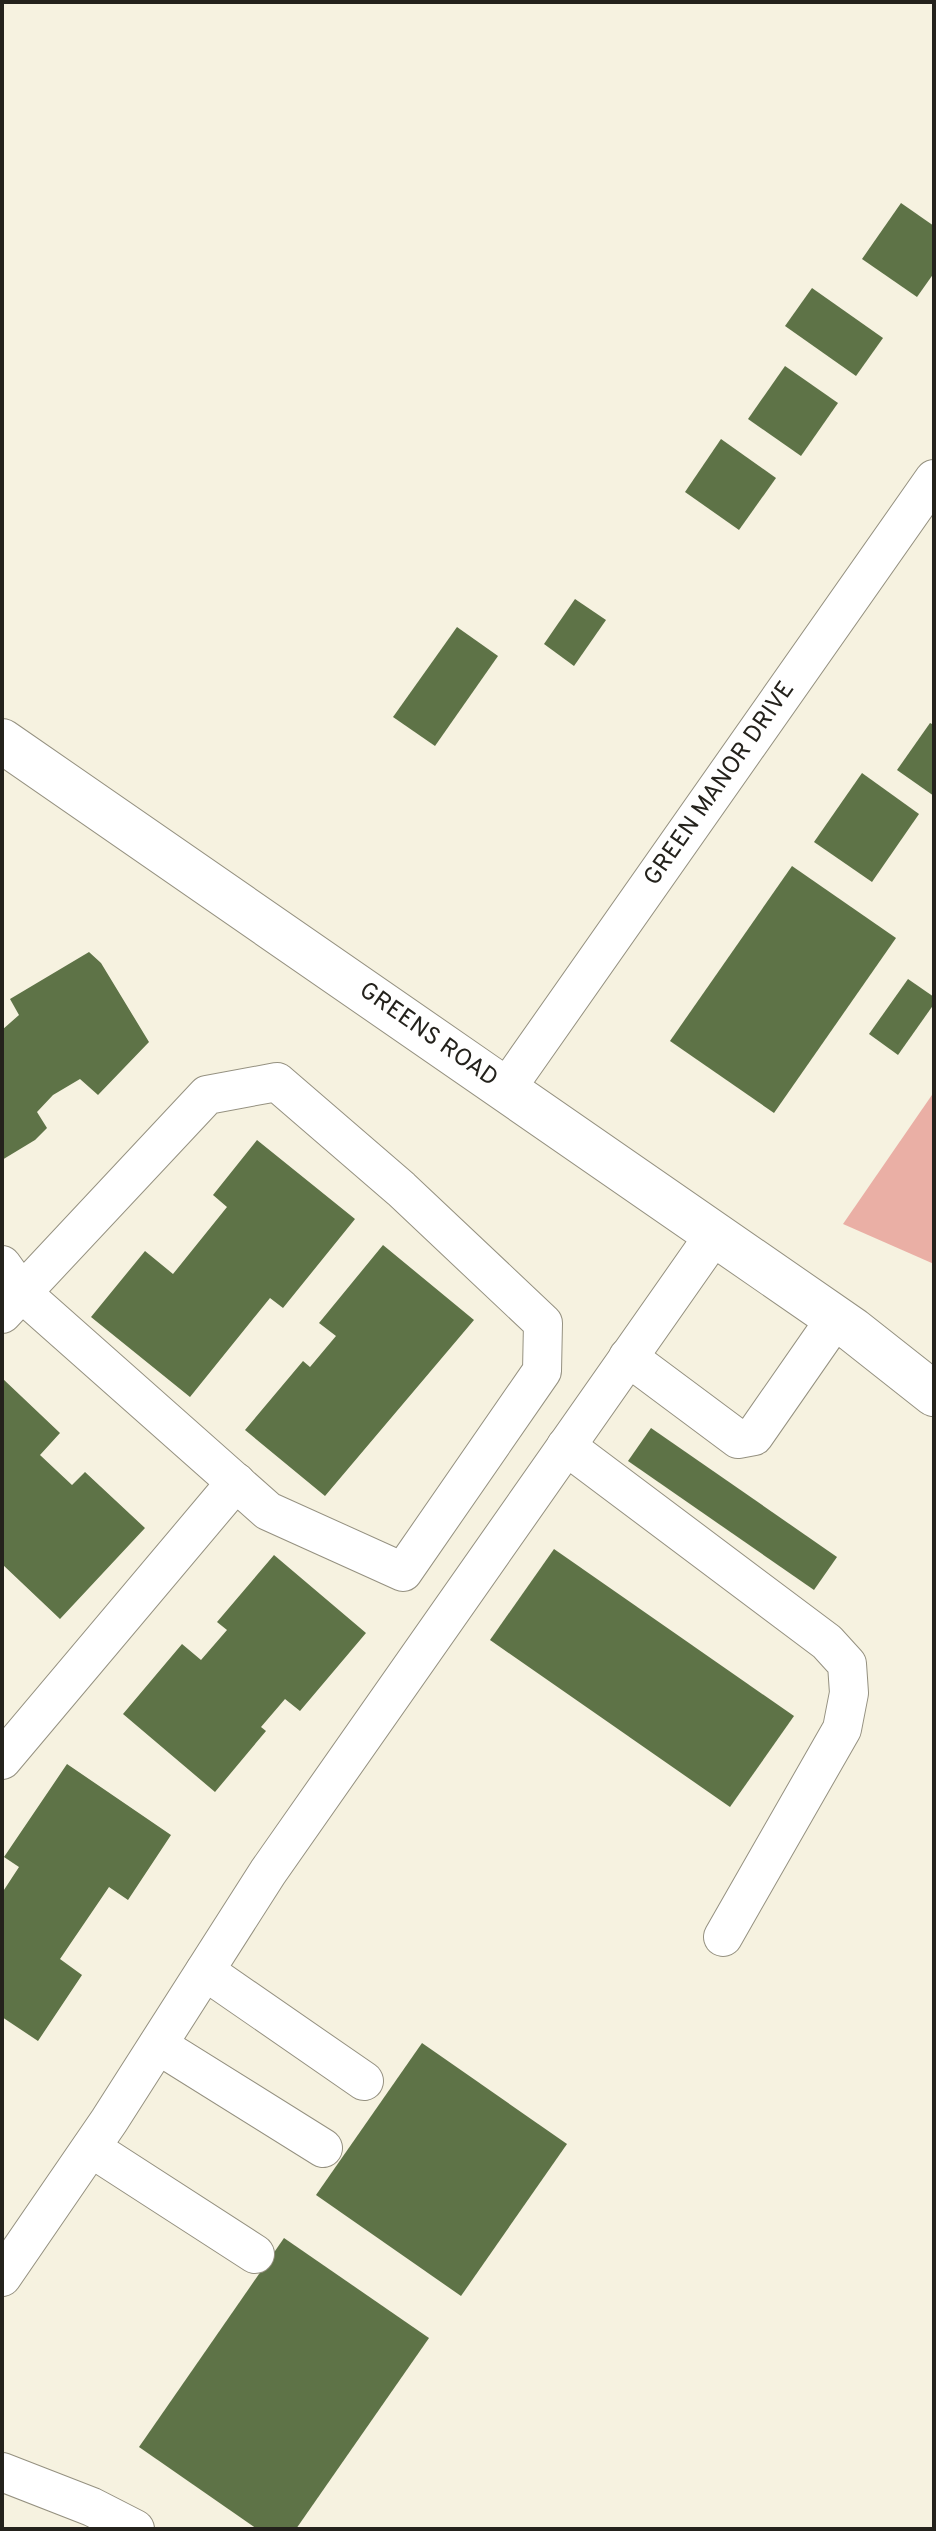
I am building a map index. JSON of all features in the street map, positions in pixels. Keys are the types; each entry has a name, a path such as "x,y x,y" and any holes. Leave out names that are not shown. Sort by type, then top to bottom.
{"main road":[{"name":"GREENS ROAD","path":"4,748 715,1234 844,1324 934,1394"},
{"name":"GREENS ROAD","path":"844,1324 934,1375"}],"street":[{"name":"GREEN MANOR DRIVE","path":"506,1089 934,479"},
{"path":"277,1082 401,1189 543,1323 542,1371 403,1572 268,1511 9,1291 207,1095 277,1082"},
{"path":"2,2277 91,2148 268,1872 715,1234"},
{"path":"628,1357 738,1439 754,1436 844,1324"},
{"path":"566,1446 827,1642 847,1664 849,1693 842,1729 723,1937"},
{"path":"2,1760 236,1482"},
{"path":"205,1971 364,2081"},
{"path":"158,2045 323,2148"},
{"path":"91,2148 255,2254"},
{"path":"2,2472 92,2507 135,2529"}],"shaded area":[{"path":"934,1092 934,1264 843,1224"}],"building":[{"path":"901,203 934,226 934,273 917,297 862,259"},
{"path":"812,288 883,338 856,376 785,326"},
{"path":"785,366 838,403 801,456 748,419"},
{"path":"721,439 776,478 739,530 685,492"},
{"path":"575,599 606,620 574,666 544,644"},
{"path":"457,627 498,656 435,746 393,717"},
{"path":"930,723 934,725 934,796 897,770"},
{"path":"862,773 919,814 872,882 814,842"},
{"path":"792,866 896,938 774,1113 670,1041"},
{"path":"89,952 101,963 149,1042 98,1095 80,1079 53,1095 37,1112 47,1128 35,1140 2,1160 2,1030 19,1015 10,999"},
{"path":"908,979 934,997 934,1004 898,1055 869,1034"},
{"path":"257,1140 355,1219 283,1308 270,1298 190,1397 91,1317 145,1251 173,1274 227,1207 213,1195"},
{"path":"383,1245 474,1320 325,1496 245,1430 303,1361 310,1367 336,1336 319,1323"},
{"path":"2,1378 60,1433 40,1455 72,1485 85,1472 145,1528 60,1619 2,1564"},
{"path":"651,1428 837,1557 814,1590 628,1461"},
{"path":"554,1549 794,1716 730,1807 490,1640"},
{"path":"274,1555 366,1633 300,1711 285,1699 261,1727 266,1731 215,1792 123,1714 182,1644 201,1660 227,1630 217,1622"},
{"path":"67,1764 171,1835 128,1900 109,1887 60,1959 82,1975 38,2041 2,2017 2,1893 19,1867 4,1857"},
{"path":"422,2043 567,2144 461,2296 316,2195"},
{"path":"284,2238 429,2338 296,2529 257,2529 139,2447"}]}
